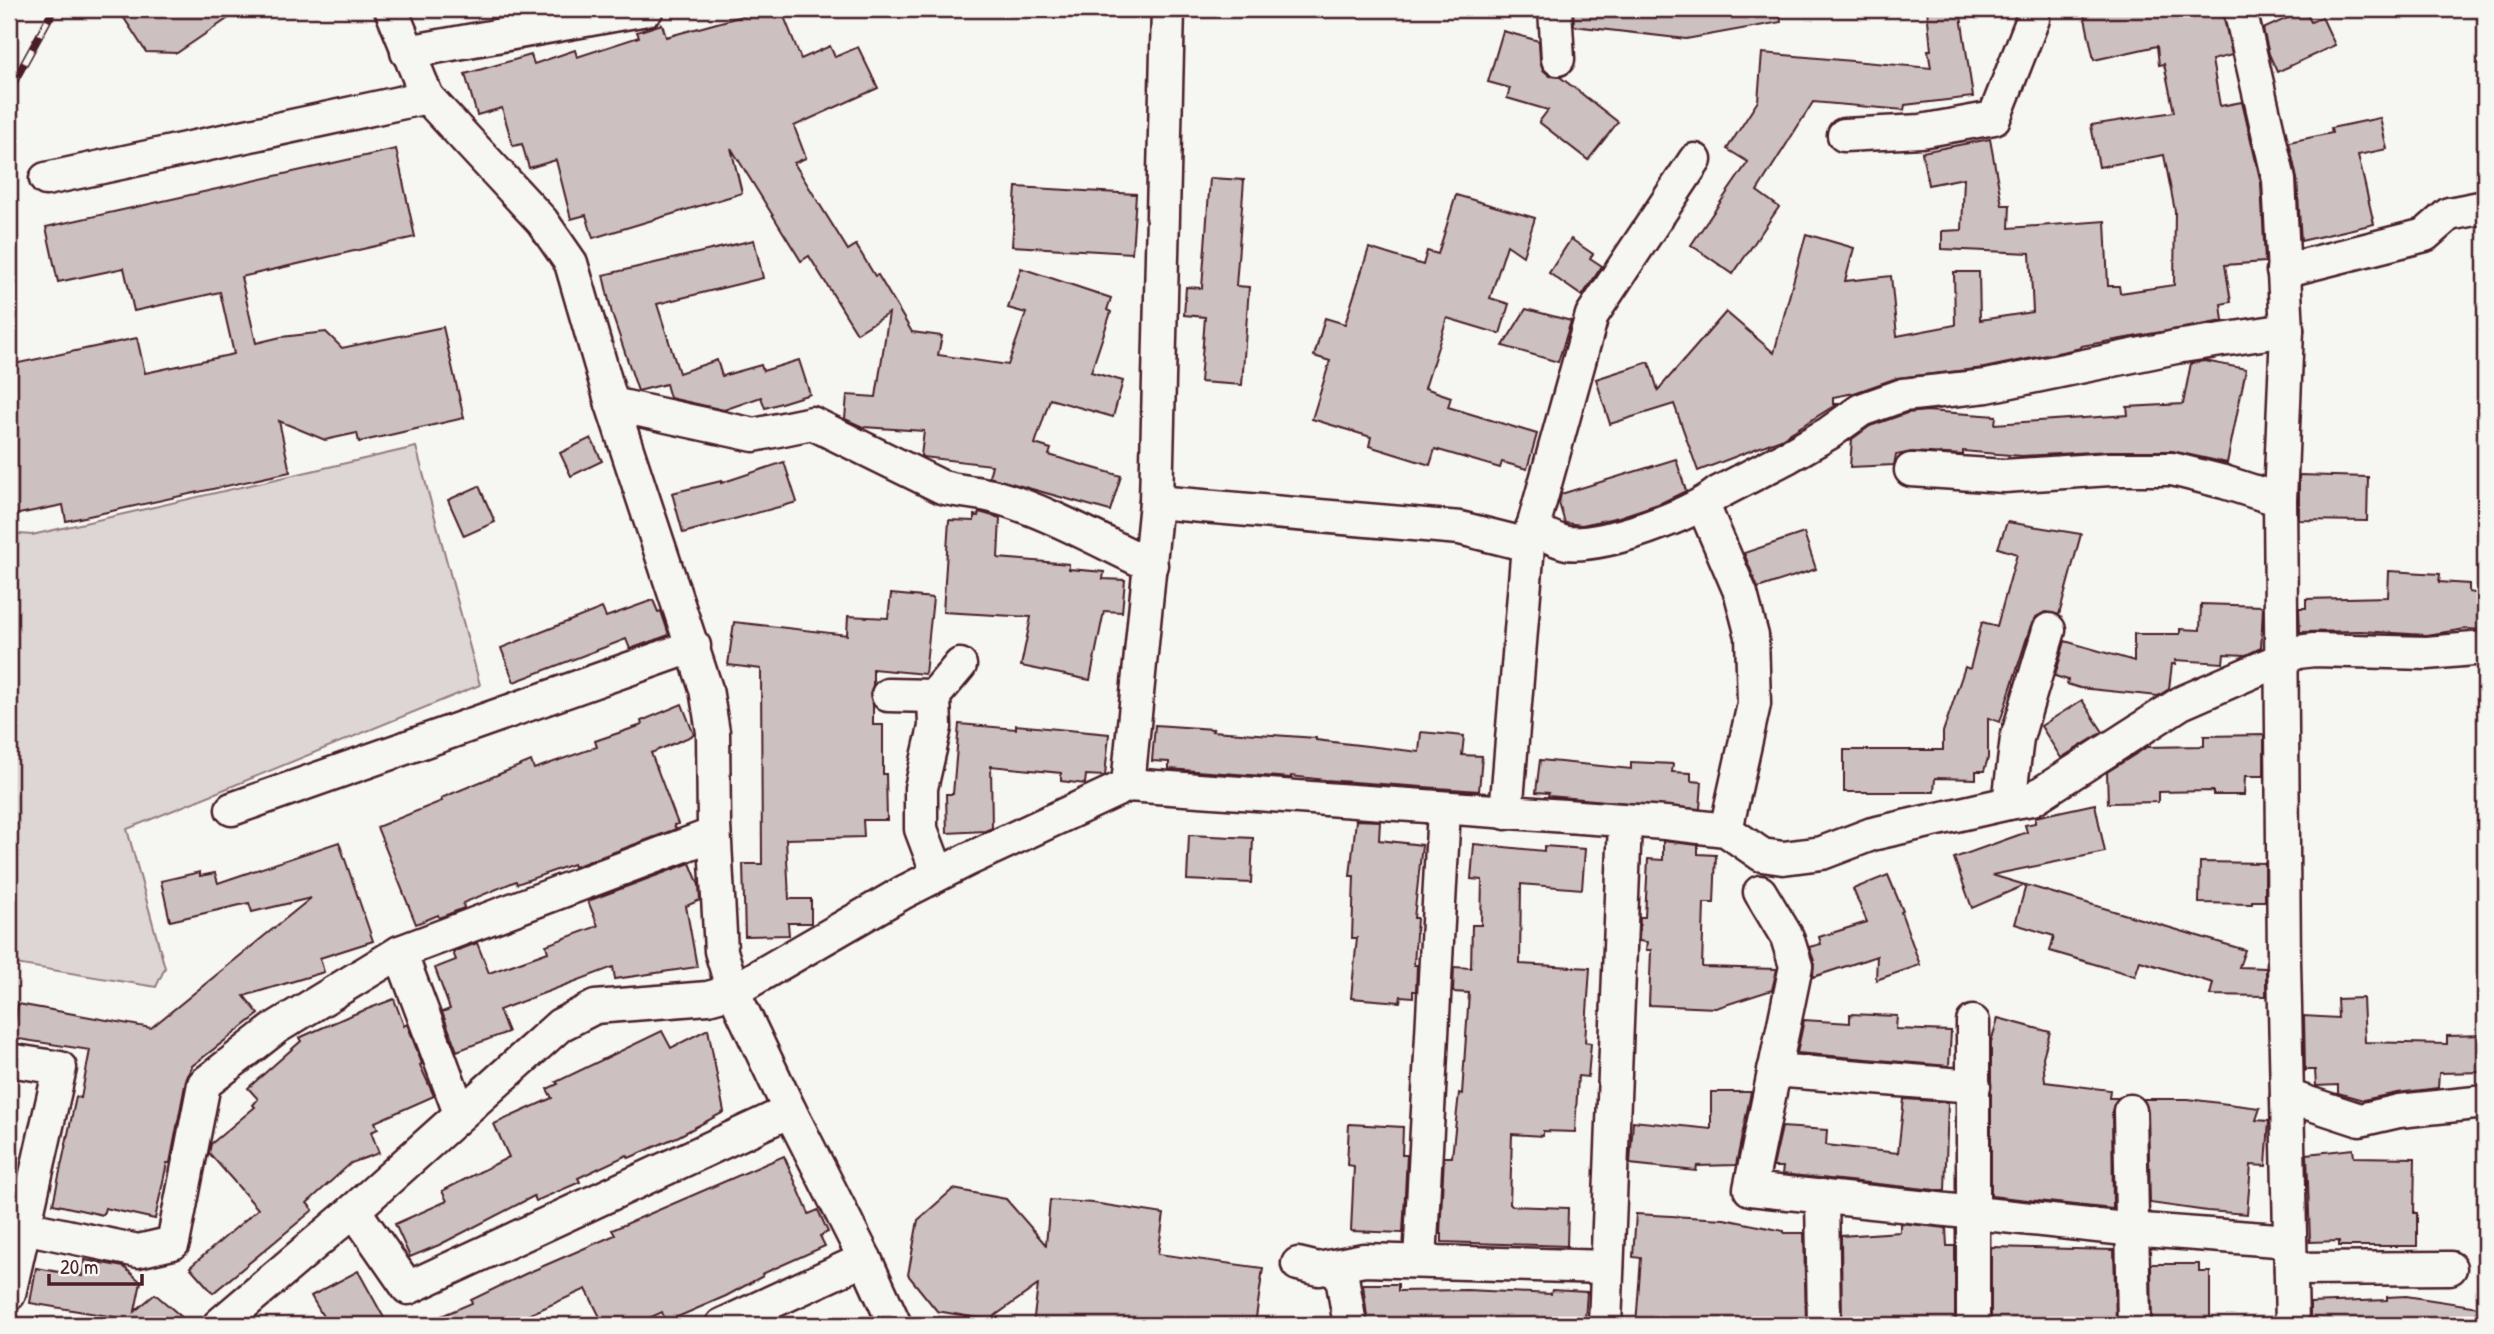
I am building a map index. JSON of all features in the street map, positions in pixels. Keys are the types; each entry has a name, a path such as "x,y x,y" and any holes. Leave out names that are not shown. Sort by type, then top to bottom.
{"street":[{"path":"391,9 427,97 542,221 570,263 612,404 706,689 713,732 714,834 722,951 733,991 895,1325"},
{"path":"407,52 647,9"},
{"path":"1128,785 1156,502 1168,9"},
{"path":"1555,9 1558,59"},
{"path":"1844,135 1921,131 1994,118 2033,19 2031,9"},
{"path":"2240,9 2279,180 2287,330 2280,500 2284,961 2292,1325"},
{"path":"46,179 427,97"},
{"path":"1506,813 1530,536 1592,315 1695,160"},
{"path":"2283,271 2425,235 2449,214 2485,206"},
{"path":"1156,502 1460,528 1566,543 1597,540 1666,520 1703,505 1718,493 1829,433 1861,410 1903,395 1987,386 2176,347 2287,330"},
{"path":"612,404 754,435 812,423 942,487 994,497 1038,513 1151,565"},
{"path":"1912,470 2004,476 2110,469 2172,469 2280,500"},
{"path":"1703,505 1741,594 1752,636 1754,704 1726,830"},
{"path":"2009,803 2017,738 2049,630"},
{"path":"232,809 694,646"},
{"path":"222,1324 560,1025 596,1007 708,998 733,991 938,874 1128,785 1726,830 1762,855 1783,858 1822,853 1871,834 2032,799 2181,703 2298,652 2314,650 2427,653 2485,648"},
{"path":"938,874 921,829 921,788 935,727 934,696 960,665"},
{"path":"888,695 934,696"},
{"path":"1420,1261 1444,809"},
{"path":"1605,1325 1625,821"},
{"path":"16,1226 138,1251 173,1243 204,1084 276,1027 400,951 714,834"},
{"path":"1760,892 1787,937 1796,966 1750,1189 2134,1229 2291,1255 2450,1268"},
{"path":"400,951 460,1113"},
{"path":"1973,1022 1973,1325"},
{"path":"9,1060 60,1068 16,1226 9,1294"},
{"path":"1774,1070 1974,1086"},
{"path":"2287,1096 2360,1120 2399,1111 2485,1102"},
{"path":"354,1210 408,1288 790,1111"},
{"path":"2130,1111 2134,1325"},
{"path":"1822,1196 1824,1325"},
{"path":"722,1325 865,1259"},
{"path":"1298,1264 1319,1269 1364,1260 1607,1267"},
{"path":"1340,1265 1350,1325"}],"shaded area":[{"path":"416,447 480,685 127,829 165,968 156,987 9,963 9,533 32,535"}],"building":[{"path":"139,9 242,9 177,53 146,52 124,18"},
{"path":"768,9 781,9 801,59 830,46 835,57 858,47 878,88 794,126 806,158 794,163 848,250 856,245 875,276 878,275 912,332 942,336 938,355 1008,365 1026,313 1008,308 1021,268 1111,298 1107,310 1111,312 1091,372 1123,381 1113,417 1050,399 1035,444 1051,449 1049,455 1121,476 1110,511 989,477 992,465 923,457 924,431 863,427 845,419 847,395 876,397 889,313 857,333 809,256 801,261 731,148 742,193 593,238 586,215 571,219 556,160 529,168 522,144 513,146 502,108 477,115 465,74 531,55 534,64 575,50 577,57 639,37 637,32 662,24 666,37"},
{"path":"1573,9 1780,9 1781,22 1686,39 1574,26"},
{"path":"1927,9 1960,9 1973,97 1905,105 1904,110 1813,102 1757,191 1779,207 1733,274 1691,245 1748,162 1727,149 1758,101 1762,53 1931,68"},
{"path":"2083,9 2222,9 2232,55 2212,60 2220,106 2242,102 2261,183 2265,262 2225,265 2231,302 2221,304 2223,321 2081,346 1984,368 1897,378 1854,393 1833,397 1833,404 1837,404 1781,439 1698,471 1674,404 1610,424 1596,379 1649,362 1658,390 1726,312 1774,353 1806,234 1854,248 1845,281 1891,276 1897,336 1955,325 1954,272 1979,272 1980,320 2033,312 2030,253 1942,249 1942,231 1962,230 1964,178 1928,185 1922,152 1990,139 2002,205 2010,205 2009,228 2105,221 2108,286 2119,286 2120,293 2174,285 2175,211 2164,155 2099,167 2091,125 2174,112 2164,64 2159,65 2157,46 2094,60"},
{"path":"2305,10 2311,22 2322,17 2335,45 2277,72 2263,29"},
{"path":"1503,31 1539,41 1543,70 1550,76 1560,77 1618,122 1588,160 1539,122 1548,110 1507,98 1510,88 1488,82"},
{"path":"2380,118 2387,149 2358,155 2374,224 2301,241 2297,179 2289,142 2332,133 2331,128"},
{"path":"396,149 415,237 241,277 256,343 326,332 342,348 443,327 464,418 359,442 357,433 325,440 279,421 290,472 66,521 63,505 9,516 9,365 137,338 145,373 234,354 220,292 134,311 124,268 58,282 46,227"},
{"path":"1210,178 1244,180 1236,286 1249,287 1242,385 1200,382 1205,317 1184,315 1186,287 1202,288"},
{"path":"1016,187 1136,194 1132,253 1012,246"},
{"path":"1456,195 1535,218 1523,256 1507,245 1490,298 1509,304 1500,334 1447,318 1425,388 1451,397 1448,407 1537,434 1527,469 1502,462 1500,468 1435,449 1430,465 1369,446 1371,437 1312,419 1330,361 1314,356 1325,318 1345,324 1369,248 1423,265 1427,251 1438,254"},
{"path":"1571,239 1593,254 1590,258 1602,266 1582,296 1549,273"},
{"path":"754,240 763,278 657,304 679,373 717,360 722,376 761,365 763,371 799,360 810,394 765,408 761,397 724,410 670,398 666,384 638,391 612,314 603,275"},
{"path":"1526,309 1571,321 1558,362 1503,346"},
{"path":"2205,361 2246,369 2227,463 2172,451 2022,456 1963,451 1963,455 1912,452 1896,455 1894,465 1850,467 1852,439 1870,426 1907,413 1927,411 1996,416 1995,424 2128,415 2127,407 2183,404 2191,363"},
{"path":"591,438 602,461 571,476 560,453"},
{"path":"1676,459 1686,491 1661,503 1619,517 1582,525 1565,523 1559,503 1561,494"},
{"path":"784,462 797,502 683,533 672,493 721,483"},
{"path":"2299,475 2368,477 2367,521 2299,520"},
{"path":"479,486 495,522 464,536 448,500"},
{"path":"979,512 1000,518 998,558 1069,564 1069,569 1104,572 1103,579 1125,580 1122,612 1104,611 1090,680 1021,666 1031,617 943,612 949,520 974,521 974,515 978,516"},
{"path":"2007,522 2081,534 2059,615 2045,612 2036,617 2031,625 2000,722 1988,718 1988,758 1984,771 1976,771 1976,779 1935,778 1934,792 1844,792 1844,750 1943,750 1943,732 1965,667 1970,669 1982,622 1997,626 2017,554 1998,548"},
{"path":"1804,533 1816,569 1758,588 1744,553"},
{"path":"2389,571 2440,574 2439,582 2469,584 2469,592 2485,595 2485,630 2466,629 2426,635 2361,631 2300,632 2299,608 2306,608 2306,599 2388,597"},
{"path":"891,594 933,598 925,674 873,669 870,695 873,725 883,725 887,820 863,820 864,837 786,839 789,899 811,899 811,923 788,923 789,935 745,936 743,864 762,864 761,669 728,665 734,622 847,635 848,616 888,618"},
{"path":"653,600 658,612 661,611 669,635 630,649 626,639 514,682 501,648 602,608 606,617"},
{"path":"2201,604 2263,606 2261,648 2246,655 2224,654 2223,663 2175,660 2176,664 2172,664 2169,689 2158,696 2080,688 2055,676 2065,641 2134,661 2134,634 2180,634 2180,629 2200,630"},
{"path":"2082,700 2103,732 2061,758 2041,726"},
{"path":"682,704 694,735 651,753 678,824 674,825 676,829 574,867 573,864 517,884 516,881 463,903 464,908 416,924 377,827 531,761 534,769 597,747 595,741 642,725 641,721"},
{"path":"959,724 1016,729 1016,725 1109,734 1105,776 1086,775 1085,784 1061,781 1061,773 991,766 992,828 985,831 947,833 946,794 953,794"},
{"path":"1155,725 1316,738 1419,752 1421,732 1464,736 1462,755 1482,756 1479,791 1169,769 1169,762 1152,761"},
{"path":"2264,735 2264,776 2245,776 2244,795 2213,795 2213,791 2158,792 2158,802 2108,803 2107,772 2147,747 2204,746 2204,736"},
{"path":"1540,760 1631,769 1631,762 1673,764 1672,772 1691,773 1691,781 1702,782 1700,809 1548,796 1549,793 1536,792"},
{"path":"2095,804 2105,852 1992,875 2025,885 1972,908 1954,858 2027,832 2025,825 2035,823 2035,817"},
{"path":"1356,820 1380,821 1379,840 1422,845 1414,918 1417,918 1414,965 1417,965 1416,991 1413,991 1413,997 1401,996 1400,1002 1351,998 1357,938 1352,938 1354,876 1350,876"},
{"path":"1189,835 1253,838 1251,883 1187,880"},
{"path":"1663,841 1698,845 1698,854 1716,855 1714,903 1704,903 1702,967 1777,969 1772,990 1716,1008 1649,1005 1651,950 1646,950 1647,942 1639,941 1640,917 1645,917 1648,859 1663,860"},
{"path":"339,842 373,941 320,958 324,972 244,996 259,1014 192,1066 186,1080 170,1163 167,1163 155,1219 105,1208 103,1215 53,1204 76,1097 81,1098 90,1050 12,1038 18,1004 151,1028 311,898 252,912 249,903 170,921 161,881 200,872 200,876 215,873 218,883"},
{"path":"1474,844 1544,851 1544,846 1585,849 1582,889 1521,884 1520,964 1590,968 1585,1042 1591,1043 1588,1077 1578,1076 1575,1132 1543,1131 1543,1136 1512,1134 1510,1204 1568,1208 1567,1246 1442,1242 1440,1234 1444,1157 1452,1157 1459,1093 1462,1094 1469,993 1453,992 1454,967 1471,968 1472,925 1481,925 1482,880 1471,879"},
{"path":"2200,862 2265,863 2265,901 2252,901 2252,904 2199,903"},
{"path":"690,863 699,885 700,900 686,906 697,967 615,979 613,967 499,1010 508,1032 457,1051 442,1012 450,1009 435,968 456,960 453,952 477,943 489,973 548,952 546,945 598,926 588,901"},
{"path":"1888,875 1920,965 1876,980 1877,956 1813,977 1814,961 1809,947 1821,944 1819,937 1867,922 1853,889"},
{"path":"2026,885 2245,950 2239,967 2266,968 2266,996 2210,995 2213,983 2140,961 2135,976 2050,951 2054,936 2015,924"},
{"path":"2363,998 2365,1042 2447,1044 2447,1036 2485,1035 2485,1072 2439,1073 2438,1088 2363,1100 2338,1093 2338,1085 2316,1086 2315,1070 2305,1070 2304,1016 2338,1018 2337,999"},
{"path":"394,999 404,1026 407,1024 422,1064 420,1065 434,1096 375,1122 378,1129 371,1132 379,1153 351,1163 307,1203 313,1210 213,1293 190,1267 258,1209 209,1153 211,1144 255,1107 253,1105 258,1099 248,1088 301,1041 299,1038"},
{"path":"1850,1014 1897,1016 1896,1029 1951,1031 1949,1066 1797,1053 1804,1020 1850,1023"},
{"path":"1998,1018 2050,1032 2043,1057 2045,1082 2110,1090 2109,1098 2118,1098 2112,1111 2113,1209 1991,1196 1991,1042"},
{"path":"708,1029 724,1112 679,1136 629,1158 627,1155 578,1178 580,1182 536,1201 534,1196 410,1257 395,1224 447,1201 442,1191 509,1157 494,1124 552,1098 547,1089 558,1084 556,1082 662,1031 671,1048"},
{"path":"1711,1092 1751,1092 1736,1165 1697,1166 1696,1171 1630,1164 1633,1121 1711,1129"},
{"path":"1904,1099 1948,1102 1945,1191 1782,1174 1783,1167 1773,1167 1782,1127 1827,1130 1826,1145 1898,1153"},
{"path":"2143,1099 2188,1099 2260,1108 2256,1120 2269,1121 2266,1166 2251,1165 2247,1214 2150,1203 2148,1111"},
{"path":"1349,1124 1403,1127 1402,1155 1407,1155 1403,1233 1351,1231 1354,1166 1347,1165"},
{"path":"2353,1149 2354,1157 2415,1158 2414,1213 2417,1213 2417,1246 2339,1246 2339,1241 2310,1242 2307,1154"},
{"path":"784,1156 809,1214 818,1210 828,1232 820,1236 825,1246 762,1274 763,1276 726,1296 666,1322 662,1312 634,1325 604,1325 586,1289 506,1325 420,1325 472,1303 471,1300 525,1274 615,1235 612,1230"},
{"path":"953,1189 1006,1199 1046,1245 1050,1200 1093,1203 1164,1214 1158,1254 1263,1268 1255,1325 1033,1325 1038,1285 989,1320 937,1311 908,1275 918,1220"},
{"path":"1636,1214 1724,1219 1784,1233 1804,1233 1806,1325 1636,1325 1641,1258 1633,1257"},
{"path":"1900,1223 1946,1228 1947,1246 1955,1246 1955,1325 1842,1325 1841,1236 1900,1232"},
{"path":"1991,1247 2114,1250 2116,1322 1991,1325"},
{"path":"85,1260 124,1267 141,1282 135,1311 155,1294 191,1325 119,1325 126,1319 30,1303 36,1268 82,1276"},
{"path":"2151,1264 2199,1264 2199,1272 2210,1272 2210,1325 2152,1325"},
{"path":"358,1271 388,1325 328,1325 311,1296"},
{"path":"1363,1284 1398,1284 1398,1291 1467,1290 1551,1294 1552,1290 1587,1292 1585,1320 1579,1320 1579,1325 1368,1325"},
{"path":"2406,1296 2485,1308 2485,1325 2310,1325 2310,1303 2387,1300 2387,1297"}],"railway":[{"path":"9,91 54,9"}]}
